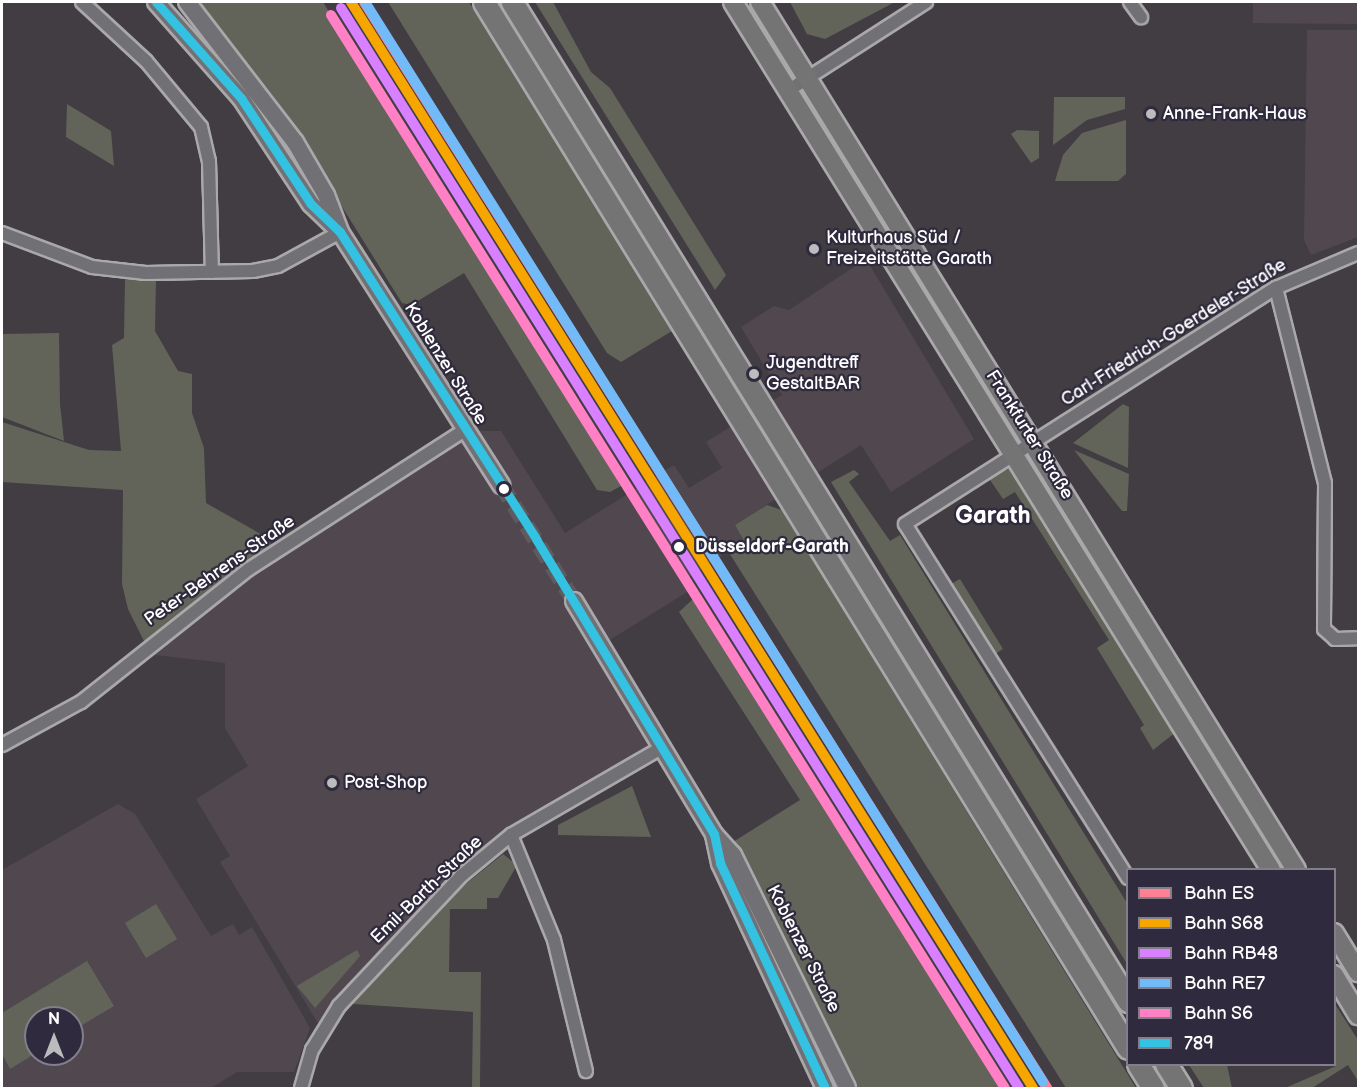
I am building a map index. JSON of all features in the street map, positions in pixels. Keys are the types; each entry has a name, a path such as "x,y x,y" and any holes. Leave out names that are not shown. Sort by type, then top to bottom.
{"highway":[{"path":"484,2 1126,1045"},
{"path":"512,2 701,304 815,495 1126,998"},
{"path":"1139,1066 1153,1089"},
{"path":"1167,1066 1181,1089"}],"main road":[{"name":"Koblenzer Straße","path":"156,2 241,98 312,204 340,232"},
{"name":"Koblenzer Straße","path":"187,2 295,142 340,232 463,431 501,485"},
{"name":"Frankfurter Straße","path":"733,2 1270,868"},
{"name":"Frankfurter Straße","path":"760,2 1036,442 1295,868"},
{"name":"Koblenzer Straße","path":"574,601 714,834 741,870 847,1089"},
{"name":"Koblenzer Straße","path":"714,834 720,863 825,1089"},
{"path":"1336,935 1359,972"},
{"path":"1336,977 1359,1015"}],"street":[{"path":"82,2 146,61 201,127 209,161 212,272"},
{"path":"789,90 926,2"},
{"path":"1130,2 1141,17"},
{"path":"2,233 104,269 212,272 278,266 340,232"},
{"name":"Carl-Friedrich-Goerdeler-Straße","path":"1014,453 1036,442 1276,288 1359,253"},
{"path":"1276,288 1325,483 1324,629 1335,639 1359,638"},
{"name":"Peter-Behrens-Straße","path":"2,745 81,702 249,569 463,431"},
{"name":"Frankfurter Straße","path":"1014,453 905,524 1126,875"},
{"name":"Emil-Barth-Straße","path":"300,1089 312,1050 339,1006 417,919 511,835 662,748"},
{"path":"511,835 554,940 586,1071"}],"shaded area":[{"path":"199,2 323,2 621,486 610,492 597,490 464,273 411,305 402,303 275,99"},
{"path":"388,2 469,2 672,331 621,362 607,353"},
{"path":"535,2 553,2 591,72 610,88 726,275 715,290"},
{"path":"790,2 895,2 825,39 807,34"},
{"path":"1253,2 1358,2 1358,24 1253,23"},
{"path":"1307,30 1358,30 1358,237 1311,255 1304,240"},
{"path":"1054,97 1125,97 1125,109 1087,120 1053,145"},
{"path":"67,104 111,131 114,166 66,137"},
{"path":"1126,120 1126,174 1118,181 1055,181 1063,155 1082,133"},
{"path":"1017,130 1039,131 1039,158 1031,163 1011,134"},
{"path":"866,259 974,439 891,492 861,445 735,525 744,541 686,579 692,589 600,646 661,748 511,835 461,876 322,1030 220,862 230,856 196,799 248,766 225,728 225,663 146,654 249,569 463,431 501,431 565,533 674,465 689,488 722,468 706,442 782,395 741,327 774,306 789,310"},
{"path":"125,278 156,279 155,331 178,371 192,374 192,413 204,448 206,503 266,537 273,547 145,643 128,609 122,584 123,490 2,482 2,422 89,450 121,451 112,345 124,338"},
{"path":"59,333 60,404 64,441 2,417 2,334"},
{"path":"1123,404 1129,407 1128,468 1073,443"},
{"path":"1074,450 1129,474 1127,511 1122,511"},
{"path":"1011,468 1176,732 1153,750 1140,728 1144,725 1097,648 1109,640 1015,492 1003,499 988,477"},
{"path":"854,470 859,474 849,482 890,541 900,535 1126,901 1126,962 831,482"},
{"path":"1042,477 1189,707 1188,719 1044,488"},
{"path":"767,505 782,510 1136,1088 1066,1088 728,551 744,541 735,525"},
{"path":"960,579 1003,649 995,654 951,584"},
{"path":"693,599 1006,1088 855,1088 733,842 800,800 679,612"},
{"path":"632,786 651,837 558,835 558,825"},
{"path":"118,804 135,814 211,936 233,924 239,935 252,927 310,1028 294,1072 237,1072 211,1088 2,1088 2,870"},
{"path":"503,854 517,865 498,898 487,898 487,909 450,909 449,972 481,972 480,1088 472,1088 473,1012 354,1004 351,997 445,901"},
{"path":"156,904 177,939 146,958 125,923"},
{"path":"357,950 360,956 315,1008 297,986"},
{"path":"87,961 114,1006 84,1024 84,1006 24,1006 24,1060 10,1069 2,1054 2,1013"},
{"path":"1336,1006 1358,1040 1358,1081 1348,1065 1312,1088 1285,1088 1336,1066"},
{"path":"1190,1066 1227,1066 1232,1088 1204,1088"}],"tunnel":[{"path":"501,485 574,601"}],"rail line":[{"name":"S68","path":"351,2 1033,1088"},
{"name":"ES","path":"364,2 1047,1088"},
{"name":"RE7","path":"365,2 1043,1082"},
{"name":"RB48","path":"341,8 1019,1088"},
{"name":"S6","path":"331,15 1005,1088"}],"transit line":[{"name":"789","path":"156,2 241,98 311,204 340,232 536,539 714,834 720,863 825,1088"}],"place":[{"name":"Anne-Frank-Haus","path":"1151,114"},
{"name":"Kulturhaus Süd / Freizeitstätte Garath","path":"814,249"},
{"name":"Jugendtreff GestaltBAR","path":"754,374"},
{"name":"Düsseldorf-Garath","path":"679,547"},
{"name":"Post-Shop","path":"332,783"}],"district":[{"name":"Garath","path":"993,516"}]}
